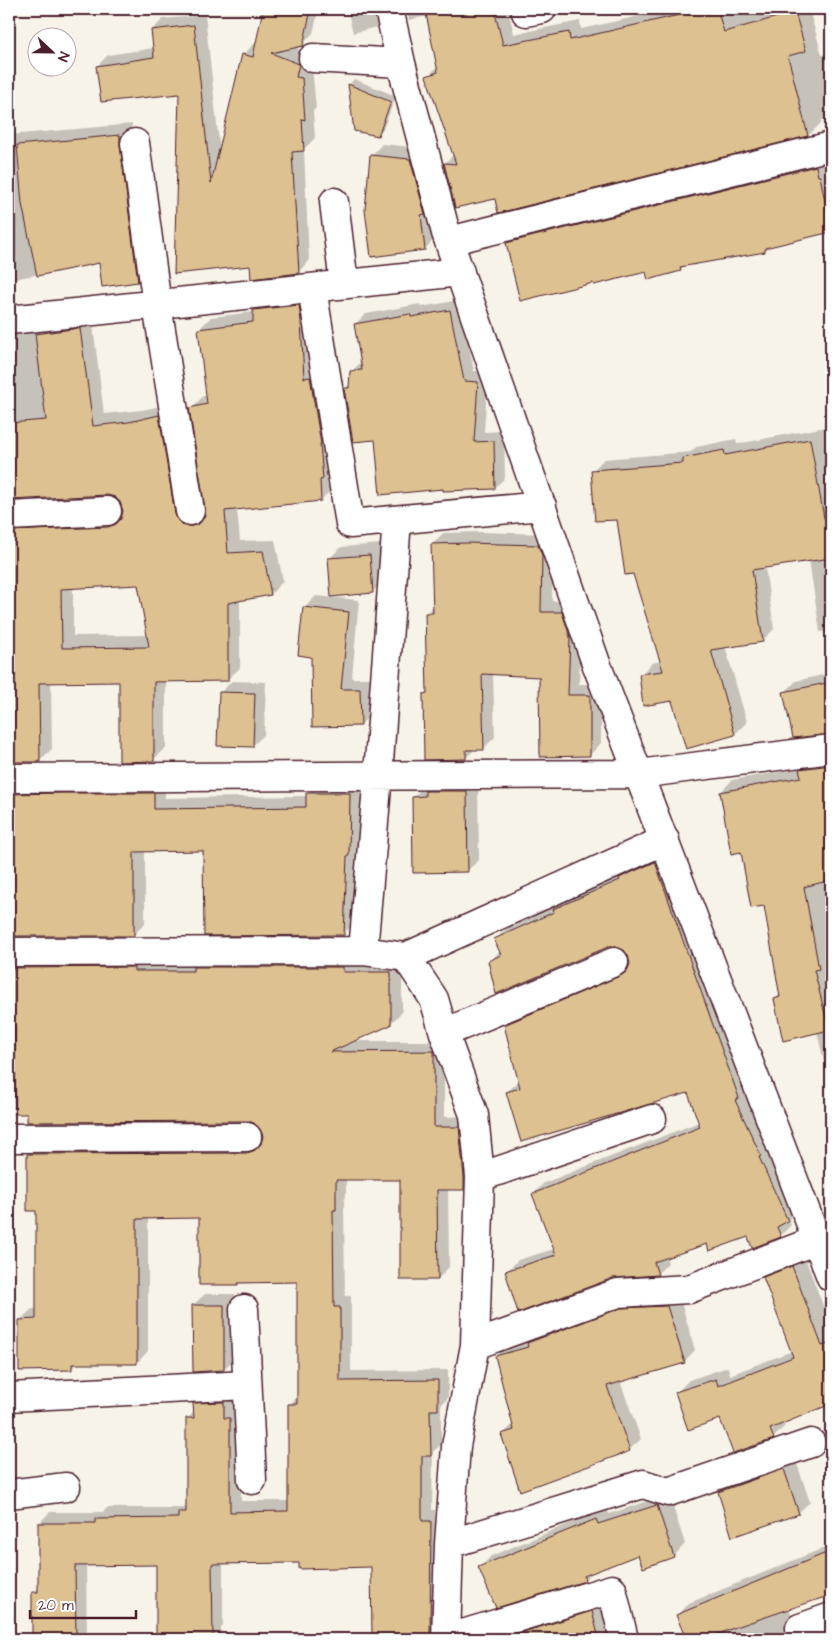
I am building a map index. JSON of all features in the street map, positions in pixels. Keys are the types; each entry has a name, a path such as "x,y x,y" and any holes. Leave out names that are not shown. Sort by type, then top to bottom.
{"street":[{"path":"389,9 401,63 449,241 596,663 831,1277"},
{"path":"525,9 526,12 542,9"},
{"path":"313,58 401,63"},
{"path":"135,143 157,305 190,512"},
{"path":"449,241 831,146"},
{"path":"334,202 344,284"},
{"path":"9,320 460,272"},
{"path":"312,288 350,524 542,506"},
{"path":"9,516 107,511"},
{"path":"363,950 397,520"},
{"path":"9,778 640,774 831,749"},
{"path":"9,952 363,950 406,958 665,840"},
{"path":"406,958 434,999 444,1033 474,1115 480,1177 475,1345 456,1446 449,1544 446,1639 612,1589 624,1639"},
{"path":"444,1033 614,962"},
{"path":"480,1177 652,1119"},
{"path":"9,1138 247,1137"},
{"path":"475,1345 618,1293 689,1289 817,1240"},
{"path":"244,1309 252,1480"},
{"path":"9,1397 247,1385"},
{"path":"449,1544 643,1484 668,1492 811,1443"},
{"path":"9,1494 66,1487"},
{"path":"804,1639 800,1628 831,1617"}],"building":[{"path":"263,9 311,9 303,46 271,53 299,64 296,77 302,78 305,120 302,119 304,151 292,152 299,273 251,279 250,266 174,274 179,94 101,102 96,66 154,57 151,30 194,25 211,183 242,54 253,57"},
{"path":"425,9 494,9 503,45 569,32 570,40 679,15 677,9 717,9 724,32 795,12 806,51 788,56 808,136 498,213 495,199 455,208 444,163 456,164 426,76 438,72"},
{"path":"348,84 391,102 378,136 354,131"},
{"path":"120,135 138,282 102,287 99,263 37,276 22,204 17,145"},
{"path":"370,155 410,159 425,214 421,215 425,250 371,257 365,210"},
{"path":"816,166 818,176 820,176 831,232 765,248 765,252 680,267 681,271 648,280 646,272 520,301 506,243"},
{"path":"299,305 304,378 310,377 321,444 323,479 320,480 321,501 225,511 228,553 263,551 271,595 228,603 228,681 154,682 154,761 119,762 119,682 39,683 40,762 9,762 9,531 108,527 116,524 121,519 123,511 120,502 115,497 107,495 9,500 9,423 46,420 35,334 80,328 93,426 129,422 159,415 175,514 178,521 185,526 192,526 200,523 205,516 189,408 207,404 198,329 253,322 253,310","holes":["138,585 149,647 62,648 61,589"]},
{"path":"450,310 464,381 478,382 474,442 494,441 495,489 443,491 443,489 380,495 375,440 353,442 344,388 349,388 350,371 362,370 354,324 410,314 411,317"},
{"path":"810,439 824,518 831,516 831,558 752,570 763,642 711,650 735,735 686,749 672,701 643,706 639,674 663,671 633,574 625,575 617,520 595,521 591,470 683,463 683,458 724,450 725,455"},
{"path":"431,544 538,545 542,555 541,612 562,612 570,637 568,695 590,695 590,756 540,757 539,677 482,674 484,750 466,750 466,759 424,760 423,694 427,693 425,613 433,613"},
{"path":"370,555 373,593 331,597 328,558"},
{"path":"303,607 349,612 341,689 360,689 361,726 312,727 311,657 298,655"},
{"path":"831,682 831,734 793,738 783,692"},
{"path":"219,692 255,693 253,747 217,746"},
{"path":"831,765 831,880 804,887 819,969 814,970 829,1030 783,1041 774,999 780,997 764,906 751,908 741,852 731,854 720,792 801,777 799,769"},
{"path":"425,791 467,791 468,872 413,873 412,797 425,796"},
{"path":"154,793 154,809 306,807 306,793 350,793 349,856 347,856 344,935 204,936 203,851 134,852 134,936 12,936 12,851 9,851 9,794"},
{"path":"655,862 739,1098 735,1100 788,1221 777,1227 781,1237 752,1248 748,1237 709,1251 707,1244 654,1262 658,1275 613,1278 518,1313 505,1271 556,1255 532,1194 700,1127 688,1093 521,1142 506,1092 520,1088 504,1025 620,976 627,971 630,964 624,950 608,947 496,994 488,961 501,955 494,939 554,912 553,909 620,880 619,878"},
{"path":"134,967 134,971 193,971 193,967 343,967 343,972 391,972 391,1025 330,1052 434,1051 434,1127 459,1127 464,1177 464,1190 437,1190 438,1280 400,1280 400,1180 336,1180 336,1210 333,1210 334,1307 340,1307 340,1381 438,1380 438,1410 430,1410 431,1456 422,1456 422,1521 431,1521 430,1636 372,1636 371,1567 299,1569 299,1563 212,1564 213,1638 156,1638 156,1565 75,1566 76,1639 32,1639 32,1592 38,1592 38,1523 95,1523 95,1519 178,1518 178,1512 186,1512 186,1418 194,1418 193,1403 224,1402 224,1418 230,1418 230,1512 288,1511 288,1404 297,1404 297,1282 199,1285 199,1218 137,1219 137,1364 72,1364 72,1370 19,1371 19,1320 36,1319 36,1211 27,1211 27,1154 247,1153 255,1150 261,1144 263,1136 260,1129 254,1123 247,1121 27,1122 27,1114 15,1114 15,1025 10,1025 10,973 12,973 12,968"},
{"path":"792,1266 822,1346 831,1343 831,1404 770,1429 774,1439 733,1453 720,1419 688,1430 675,1392 716,1379 718,1386 793,1357 763,1277"},
{"path":"192,1305 224,1305 224,1370 193,1372"},
{"path":"667,1306 685,1363 607,1386 630,1451 520,1491 501,1434 514,1430 495,1356 528,1347 527,1343 621,1308"},
{"path":"784,1469 799,1514 732,1537 718,1492"},
{"path":"657,1505 674,1557 643,1568 638,1555 584,1576 585,1581 496,1608 478,1567 596,1519 598,1524"},
{"path":"831,1551 831,1595 706,1639 686,1639 676,1615"},
{"path":"592,1611 599,1639 509,1639 508,1637"}]}
